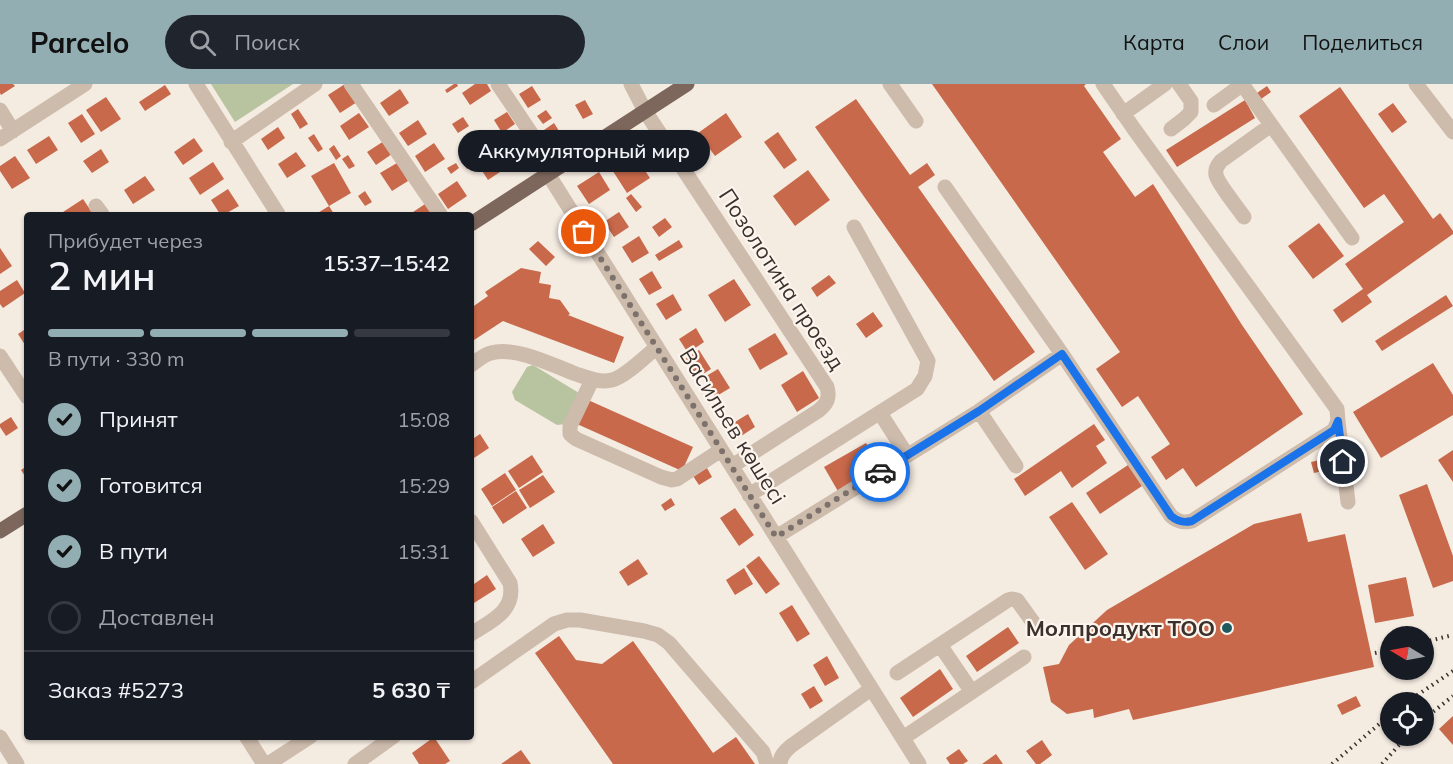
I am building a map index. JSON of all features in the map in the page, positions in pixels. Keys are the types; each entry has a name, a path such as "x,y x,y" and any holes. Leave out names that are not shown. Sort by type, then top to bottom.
{"main road":[{"path":"474,222 687,84"},
{"path":"0,531 24,516"}],"street":[{"path":"0,110 7,135 85,84"},
{"path":"196,84 277,212"},
{"path":"231,142 315,84"},
{"path":"351,84 439,212"},
{"name":"Васильев көшесі","path":"498,84 657,347 919,764"},
{"name":"Позолотина проезд","path":"631,84 645,111 829,393 828,400 819,411 732,466"},
{"path":"890,84 916,121"},
{"path":"1103,84 1337,409 1348,502"},
{"path":"1124,114 1165,84"},
{"path":"1171,129 1188,116 1192,106 1179,84"},
{"path":"1214,105 1242,84 1352,238"},
{"path":"1416,84 1453,132"},
{"path":"1244,217 1218,180 1217,166 1271,125"},
{"path":"945,187 1062,354 1171,516 1180,522 1192,521 1202,515 1334,430 1338,421"},
{"path":"749,495 917,389 925,376 928,361 854,227"},
{"path":"474,363 493,352 509,352 526,355 592,380 606,381 620,377 657,347"},
{"path":"776,537 979,411 1062,354"},
{"path":"0,356 24,392"},
{"path":"592,380 570,426 570,434 576,439 672,480 683,476 721,450"},
{"path":"979,411 1016,466"},
{"path":"880,413 907,455"},
{"path":"474,526 510,583 512,591 511,599 501,615 474,632"},
{"path":"897,673 1012,599 1021,604 1035,626"},
{"path":"474,680 554,624 567,620 579,620 658,635 669,643 763,752 767,764"},
{"path":"940,645 972,692"},
{"path":"903,738 1024,657"},
{"path":"780,764 784,752 791,746 872,689"},
{"path":"0,737 17,764"},
{"path":"249,740 266,764 305,740"},
{"path":"355,764 388,740"}],"green space":[{"path":"211,84 293,84 235,122"},
{"path":"533,365 579,393 565,424 557,425 515,400 512,392 527,367"}],"building":[{"path":"0,84 13,84 15,86 1,95"},
{"path":"345,84 357,102 340,113 328,95"},
{"path":"454,84 458,86 447,93 445,90"},
{"path":"475,84 487,84 491,91 470,105 462,93"},
{"path":"932,84 1086,84 1084,86 1121,139 1103,152 1135,197 1153,184 1242,325 1303,414 1196,487 1183,468 1166,480 1151,457 1170,444 1138,396 1122,407 1096,369 1120,352"},
{"path":"165,85 171,94 145,111 139,102"},
{"path":"532,86 541,100 528,108 519,94"},
{"path":"1267,86 1271,92 1261,99 1257,93"},
{"path":"1340,87 1433,219 1440,213 1453,231 1453,234 1367,295 1372,302 1342,323 1333,310 1363,289 1345,264 1404,222 1384,194 1364,208 1299,116"},
{"path":"400,89 409,103 389,116 380,103"},
{"path":"106,97 121,119 101,132 86,110"},
{"path":"856,99 910,175 927,163 935,175 918,187 1035,352 994,381 815,127"},
{"path":"585,100 593,114 583,119 575,105"},
{"path":"1245,100 1255,118 1177,167 1166,150"},
{"path":"1393,103 1407,122 1392,133 1378,114"},
{"path":"298,109 308,124 300,129 291,114"},
{"path":"546,110 552,118 543,124 537,116"},
{"path":"507,112 515,124 502,133 494,120"},
{"path":"359,113 369,127 349,140 340,126"},
{"path":"726,113 742,137 715,156 698,133"},
{"path":"82,114 95,134 81,143 68,123"},
{"path":"463,117 469,126 458,133 452,124"},
{"path":"418,120 427,134 408,146 399,133"},
{"path":"554,123 561,134 551,141 544,130"},
{"path":"278,127 285,138 268,150 261,139"},
{"path":"778,132 797,160 784,169 764,142"},
{"path":"314,134 323,149 318,152 308,138"},
{"path":"49,136 58,150 36,164 27,150"},
{"path":"194,138 203,151 183,165 174,152"},
{"path":"526,140 534,153 517,164 509,151"},
{"path":"384,141 392,154 376,165 367,152"},
{"path":"434,143 445,159 425,172 415,156"},
{"path":"334,145 341,156 336,160 329,149"},
{"path":"101,149 109,162 92,173 83,161"},
{"path":"631,150 650,178 627,193 609,165"},
{"path":"296,152 306,166 287,178 278,164"},
{"path":"348,155 355,166 349,169 342,159"},
{"path":"15,156 30,178 12,189 0,171 0,166"},
{"path":"491,158 500,172 488,180 479,166"},
{"path":"470,159 473,164 467,169 463,163"},
{"path":"213,162 224,179 200,195 189,178"},
{"path":"334,163 351,193 329,206 311,176"},
{"path":"397,163 408,181 392,191 380,173"},
{"path":"456,163 459,168 451,174 447,168"},
{"path":"808,170 830,200 795,226 773,196"},
{"path":"599,172 610,190 589,204 577,186"},
{"path":"145,176 155,190 133,204 124,190"},
{"path":"457,181 467,196 448,209 438,194"},
{"path":"228,189 239,206 228,212 219,212 211,200"},
{"path":"365,191 372,202 365,206 358,196"},
{"path":"631,194 642,207 636,212 626,198"},
{"path":"83,199 92,212 63,212"},
{"path":"425,204 431,212 413,212"},
{"path":"329,206 333,212 319,212"},
{"path":"619,212 629,227 614,237 604,222"},
{"path":"665,218 672,227 659,237 652,227"},
{"path":"1319,223 1344,256 1313,279 1288,246"},
{"path":"639,236 649,253 632,263 622,247"},
{"path":"679,240 683,247 659,261 655,255"},
{"path":"538,241 555,257 546,266 529,249"},
{"path":"0,248 12,266 0,274"},
{"path":"521,268 541,272 539,283 551,285 549,298 560,300 570,314 568,315 624,337 614,363 503,321 474,340 474,306 488,296 485,292"},
{"path":"652,271 662,288 649,295 639,279"},
{"path":"829,275 836,283 817,297 811,288"},
{"path":"734,279 751,305 725,322 708,295"},
{"path":"17,280 24,294 3,308 0,304 0,291"},
{"path":"673,294 682,310 666,320 656,304"},
{"path":"1446,295 1453,306 1382,351 1375,341"},
{"path":"873,312 883,326 866,338 856,324"},
{"path":"696,328 704,342 688,353 679,339"},
{"path":"24,330 24,343 18,334"},
{"path":"775,333 788,354 760,370 748,349"},
{"path":"699,350 711,369 697,378 685,359"},
{"path":"1433,363 1453,395 1453,415 1381,458 1353,412"},
{"path":"718,369 730,388 715,397 703,378"},
{"path":"803,371 819,398 797,412 781,385"},
{"path":"588,400 693,447 682,471 577,424"},
{"path":"748,414 755,427 738,438 730,425"},
{"path":"11,417 18,428 6,436 0,424"},
{"path":"1094,424 1105,440 1096,446 1107,463 1072,488 1061,471 1025,496 1014,479"},
{"path":"480,434 489,448 474,458 474,438"},
{"path":"866,443 881,468 839,493 824,467"},
{"path":"1453,450 1453,482 1438,460"},
{"path":"532,455 543,472 519,488 508,471"},
{"path":"1324,459 1327,470 1314,473 1311,462"},
{"path":"1128,465 1142,486 1100,514 1086,493"},
{"path":"707,468 712,477 699,485 693,476"},
{"path":"505,473 516,490 492,506 481,489"},
{"path":"543,475 555,492 530,508 519,490"},
{"path":"1427,484 1453,556 1453,581 1433,588 1399,495"},
{"path":"516,491 527,508 503,524 492,507"},
{"path":"671,498 675,505 665,511 661,505"},
{"path":"1072,502 1108,554 1085,570 1049,517"},
{"path":"735,508 754,535 739,546 720,518"},
{"name":"Молпродукт ТОО","path":"1301,513 1308,542 1345,534 1374,667 1133,720 1129,709 1094,718 1093,709 1067,714 1051,702 1043,667 1059,664 1069,645 1107,610 1254,524"},
{"path":"543,524 555,543 533,557 521,539"},
{"path":"759,556 780,584 766,594 746,566"},
{"path":"638,559 648,574 628,586 619,572"},
{"path":"744,568 753,584 735,595 726,580"},
{"path":"487,575 496,589 474,603 474,584"},
{"path":"1406,577 1414,616 1375,623 1368,585"},
{"path":"792,605 810,634 797,642 779,613"},
{"path":"1008,627 1019,643 977,672 966,656"},
{"path":"559,636 576,660 602,664 633,641 713,753 736,737 755,764 613,764 535,653"},
{"path":"827,656 839,678 825,686 813,665"},
{"path":"940,669 953,689 913,717 900,698"},
{"path":"814,686 823,701 810,709 801,694"},
{"path":"1356,696 1361,706 1342,715 1337,705"},
{"path":"1453,716 1453,745 1439,729"},
{"path":"430,740 436,740 450,761 445,764 419,764 412,753"},
{"path":"1042,740 1052,755 1040,764 1036,764 1026,751"},
{"path":"959,749 968,761 963,764 950,764 946,758"},
{"path":"521,750 531,764 501,764"},
{"path":"996,754 1003,764 982,764"}],"railway":[{"path":"1434,640 1453,635"},
{"path":"1375,653 1380,652"},
{"path":"1422,692 1453,671"},
{"path":"1434,711 1453,696"},
{"path":"1332,764 1380,723"},
{"path":"1382,764 1398,746"}],"way so far":[{"path":"584,232 776,537 880,472"}],"place":[{"name":"Аккумуляторный мир","path":"584,232"},
{"name":"Молпродукт ТОО","path":"1227,628"}],"route":[{"path":"880,472 979,411 1062,354 1171,516 1180,522 1192,521 1334,430 1338,421 1343,462"}]}
